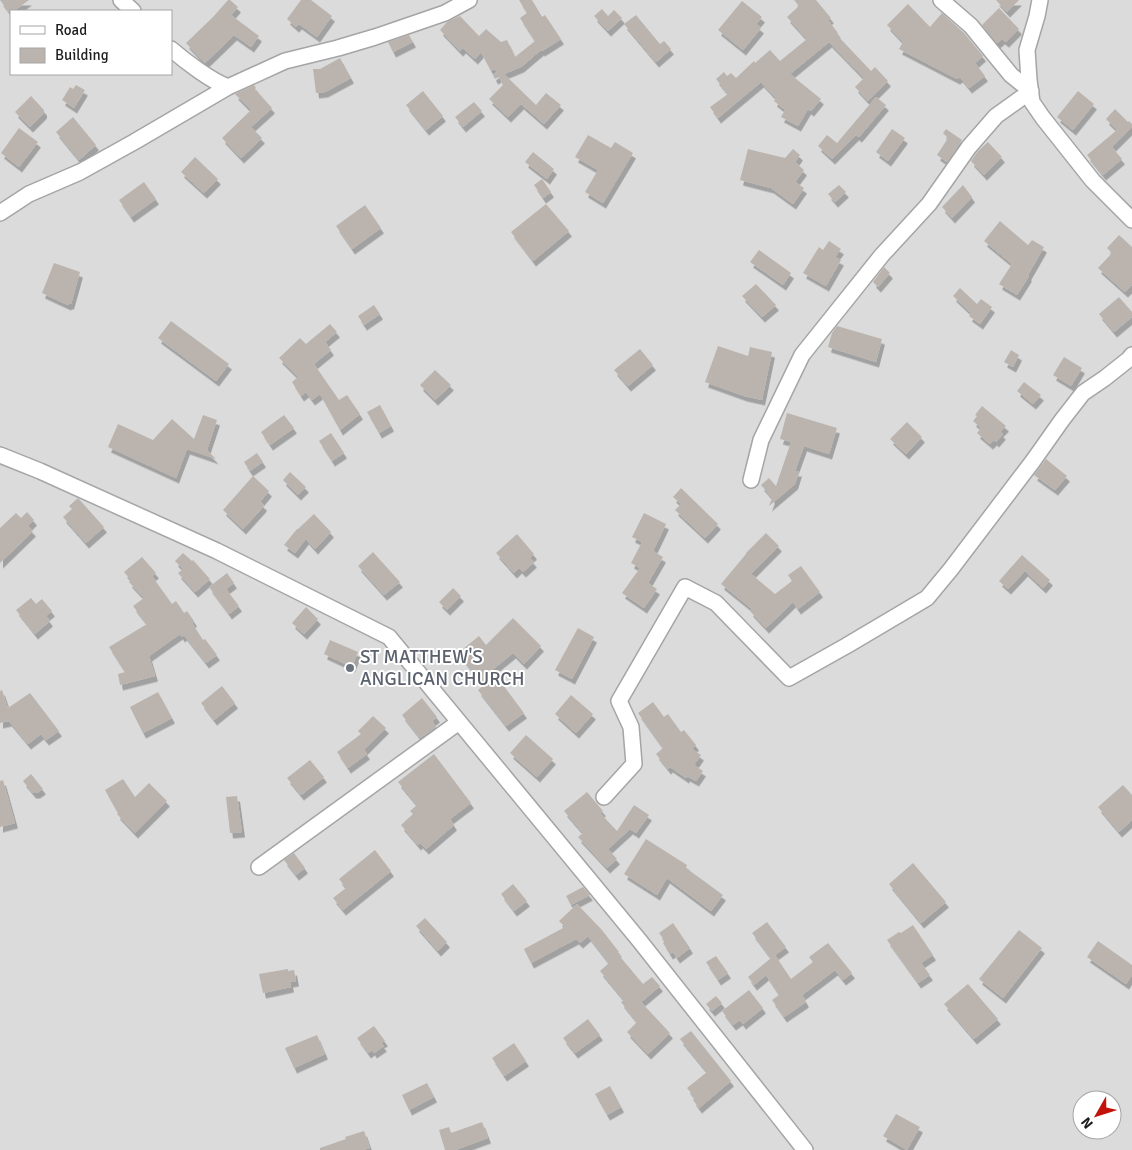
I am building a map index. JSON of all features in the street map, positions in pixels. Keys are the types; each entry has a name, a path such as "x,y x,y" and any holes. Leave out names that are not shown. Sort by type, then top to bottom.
{"street":[{"path":"121,0 132,10"},
{"path":"0,213 29,194 80,172 228,87 285,61 374,37 445,13 469,0"},
{"path":"941,0 971,26 1010,74 1031,91"},
{"path":"1040,0 1027,50 1032,102 1093,181 1132,220"},
{"path":"172,50 218,84 228,87"},
{"path":"750,480 761,440 802,355 882,255 929,204 969,147 996,116 1031,91"},
{"path":"604,797 634,764 631,727 619,701 685,586 716,603 789,678 927,598 951,569 1083,393 1131,359"},
{"path":"0,455 40,471 217,551 389,637 639,940 805,1150"},
{"path":"259,867 459,722"}],"shaded area":[{"path":"0,0 1132,0 1132,1150 0,1150"}],"building":[{"path":"0,0 29,0 15,10 10,10 9,12"},
{"path":"228,0 238,7 231,15 259,36 251,47 234,35 205,63 186,43"},
{"path":"301,0 311,0 332,16 317,37 299,24 296,27 287,19"},
{"path":"519,0 532,0 542,17 545,15 561,39 541,50 521,67 504,74 536,105 546,93 561,105 544,124 521,104 508,117 489,99 503,85 499,77 495,79 493,75 497,72 495,69 491,71 481,52 475,59 463,48 460,51 440,30 447,22 460,16 479,36 486,29 501,42 507,40 515,57 535,41 520,18 527,13"},
{"path":"794,0 816,0 831,18 828,20 838,33 836,34 871,71 875,67 888,81 868,101 855,87 864,78 829,42 790,74 821,99 811,111 808,109 798,126 781,117 785,110 774,101 776,98 761,82 718,118 710,107 728,94 716,79 724,72 727,76 731,73 736,78 754,61 755,63 770,50 780,61 807,39 787,17 799,6"},
{"path":"996,0 1019,0 1007,12"},
{"path":"742,1 762,17 756,24 761,28 743,50 718,30"},
{"path":"908,4 930,27 942,13 964,33 983,56 975,63 985,76 969,88 960,77 957,79 899,49 903,42 887,25"},
{"path":"999,8 1019,29 1006,42 1002,39 997,43 982,25"},
{"path":"602,9 608,16 614,10 622,18 608,31 594,16"},
{"path":"636,15 660,44 664,41 671,49 656,62 624,24"},
{"path":"409,35 413,42 393,52 388,42"},
{"path":"340,58 351,78 325,92 316,93 313,69 320,69"},
{"path":"76,85 85,90 74,108 62,100 70,87 73,89"},
{"path":"254,85 255,89 272,108 251,127 262,138 241,158 222,138 251,110 235,94"},
{"path":"423,91 443,116 426,130 406,105"},
{"path":"1078,91 1094,104 1073,130 1057,117"},
{"path":"31,96 44,110 44,113 30,127 15,112"},
{"path":"876,97 886,105 859,137 856,135 832,159 818,146 827,135 837,143"},
{"path":"474,102 482,111 463,127 455,117"},
{"path":"1115,109 1132,124 1132,127 1112,147 1122,159 1103,175 1087,155 1117,130 1106,119"},
{"path":"73,117 96,145 79,160 56,132"},
{"path":"19,128 38,142 19,167 1,153"},
{"path":"892,129 905,138 888,161 876,152"},
{"path":"946,129 962,140 947,162 937,155 948,138 943,133"},
{"path":"588,135 611,148 615,142 633,153 603,203 585,192 598,170 575,157"},
{"path":"988,142 1002,157 984,175 971,161"},
{"path":"748,149 785,158 793,149 800,155 795,162 804,170 795,182 804,188 793,204 771,188 740,180"},
{"path":"533,152 554,169 547,179 525,162"},
{"path":"195,157 218,179 204,193 181,172"},
{"path":"542,179 551,192 543,198 534,185"},
{"path":"144,182 156,199 131,217 119,200"},
{"path":"839,185 846,192 835,202 828,194"},
{"path":"963,185 972,197 952,218 942,207"},
{"path":"546,204 569,231 533,261 511,232"},
{"path":"365,205 381,228 352,249 336,226"},
{"path":"1000,221 1028,245 1032,240 1044,247 1017,295 999,284 1012,264 984,241"},
{"path":"1119,235 1132,247 1132,285 1125,292 1098,268 1112,253 1107,248"},
{"path":"829,241 841,249 835,257 841,260 826,286 803,273 819,247 823,250"},
{"path":"759,250 791,273 783,285 750,262"},
{"path":"54,263 80,272 71,304 68,305 42,293"},
{"path":"884,267 890,273 878,287 873,282"},
{"path":"756,284 776,305 762,317 742,296"},
{"path":"960,288 977,304 981,299 992,307 980,324 969,316 971,313 953,296"},
{"path":"1119,297 1132,312 1132,317 1114,332 1099,314"},
{"path":"374,305 380,314 364,325 358,316"},
{"path":"171,321 229,364 216,381 158,338"},
{"path":"330,324 337,332 325,342 331,350 314,364 339,400 347,395 360,414 340,430 320,394 312,400 306,392 301,396 292,382 298,377 279,358 300,338 306,344"},
{"path":"837,326 882,339 876,362 828,347 832,333"},
{"path":"718,346 748,356 750,347 772,352 762,400 744,396 705,382"},
{"path":"640,349 653,365 628,386 614,370"},
{"path":"1011,350 1019,355 1013,367 1004,362"},
{"path":"1064,357 1082,368 1071,386 1053,375"},
{"path":"435,370 451,385 435,400 420,385"},
{"path":"1024,382 1041,395 1033,404 1017,391"},
{"path":"380,405 391,426 379,433 367,412"},
{"path":"982,406 1006,426 1000,432 1003,434 996,442 994,440 990,444 977,433 981,428 973,421"},
{"path":"787,413 837,428 829,454 804,446 795,471 799,471 795,484 769,506 772,498 761,485 769,478 776,486 791,442 780,439"},
{"path":"203,415 217,420 207,450 216,459 187,449 176,478 108,447 118,424 153,440 172,419 194,439"},
{"path":"284,415 294,428 270,445 261,432"},
{"path":"907,422 922,437 906,454 890,439"},
{"path":"331,433 344,453 332,461 319,441"},
{"path":"257,453 263,462 250,471 244,462"},
{"path":"1046,459 1067,476 1055,490 1034,475"},
{"path":"290,472 306,487 298,495 283,480"},
{"path":"253,476 269,491 260,502 264,505 263,507 243,529 223,510"},
{"path":"681,488 718,524 705,538 675,510 681,504 673,497"},
{"path":"78,498 104,527 86,543 63,517 72,509 69,506"},
{"path":"27,512 34,520 28,526 33,531 0,563 0,528 16,513 21,518"},
{"path":"644,513 666,524 653,551 663,557 648,583 657,589 644,608 622,593 640,568 631,563 642,542 632,537"},
{"path":"314,514 331,532 315,549 306,539 295,553 284,545 297,529"},
{"path":"766,533 779,546 751,574 775,594 792,581 788,575 801,566 820,592 798,609 793,602 766,628 750,611 752,609 721,584 746,553"},
{"path":"517,534 534,554 530,558 534,562 523,572 519,568 514,573 496,553"},
{"path":"373,552 400,582 384,595 358,566"},
{"path":"183,553 193,560 210,579 195,592 178,573 183,569 175,561"},
{"path":"1022,555 1050,580 1043,588 1025,571 1008,589 999,581"},
{"path":"142,557 156,573 152,576 172,604 176,601 184,613 187,611 203,640 205,639 217,655 206,663 184,635 182,637 180,634 149,656 155,676 120,685 118,674 125,672 109,647 147,624 133,606 144,598 129,582 131,580 124,572"},
{"path":"227,573 234,583 226,589 239,606 229,614 209,587"},
{"path":"453,588 461,596 447,610 439,602"},
{"path":"31,598 36,604 42,599 52,611 46,616 50,621 35,634 16,610"},
{"path":"306,607 318,619 304,634 292,623"},
{"path":"513,618 541,646 524,664 513,653 492,670 524,713 506,726 478,690 484,685 458,653 479,636 486,645"},
{"path":"578,628 594,637 572,679 555,670"},
{"path":"330,640 358,652 352,667 324,654"},
{"path":"222,686 235,703 214,720 201,703"},
{"path":"2,690 8,708 30,693 59,731 46,740 41,734 28,744 9,721 0,723 0,691"},
{"path":"158,692 172,718 143,733 130,707"},
{"path":"571,695 593,714 576,733 555,714"},
{"path":"422,698 437,717 432,721 436,727 420,738 402,715"},
{"path":"653,702 664,717 668,714 681,732 684,730 696,745 692,749 701,755 694,765 703,771 696,781 687,776 686,778 670,767 668,769 656,754 663,748 638,713"},
{"path":"373,716 386,728 364,750 367,754 348,768 337,752 361,734 358,731"},
{"path":"526,735 553,759 537,777 510,753"},
{"path":"434,754 471,803 450,819 454,825 426,849 420,843 418,845 401,825 413,814 410,811 417,805 398,782"},
{"path":"310,760 324,777 301,795 287,778"},
{"path":"31,774 43,789 37,793 33,793 23,781"},
{"path":"123,779 135,797 149,783 167,801 135,833 117,814 105,790"},
{"path":"3,780 15,823 0,827 0,781"},
{"path":"1123,785 1132,795 1132,820 1119,832 1098,807"},
{"path":"587,792 603,811 600,813 617,831 634,805 649,815 636,833 630,829 608,849 617,859 607,868 578,837 583,833 564,811"},
{"path":"237,796 242,832 230,833 226,797"},
{"path":"646,839 687,865 686,868 723,895 711,911 667,878 657,895 624,874"},
{"path":"375,850 391,871 343,910 333,898 346,888 339,879"},
{"path":"294,853 305,868 296,875 284,860"},
{"path":"913,863 946,902 921,923 889,884"},
{"path":"513,884 527,901 514,911 501,894"},
{"path":"583,887 590,895 571,905 566,896"},
{"path":"577,904 602,930 619,952 617,953 643,984 652,977 660,986 641,1002 670,1033 648,1054 627,1032 637,1022 621,1002 624,1000 600,971 609,963 588,936 580,943 576,939 531,963 524,949 565,927 559,921"},
{"path":"425,918 447,942 438,951 416,926"},
{"path":"767,922 786,947 775,955 791,979 813,962 809,957 828,943 852,973 843,980 835,970 802,995 806,1002 784,1017 772,1000 779,995 766,975 754,985 748,977 771,958 752,933"},
{"path":"673,923 690,948 677,958 673,952 670,954 663,943 665,941 659,933"},
{"path":"913,925 933,955 921,963 930,975 918,983 887,940"},
{"path":"1019,930 1042,948 1003,998 979,979"},
{"path":"1098,941 1132,965 1132,975 1126,984 1087,957"},
{"path":"716,956 728,973 718,980 706,962"},
{"path":"288,969 288,971 294,970 296,981 290,982 291,987 263,993 259,974"},
{"path":"968,984 998,1019 974,1039 944,1004"},
{"path":"749,990 763,1008 743,1024 740,1020 733,1025 722,1011"},
{"path":"716,996 722,1003 712,1011 706,1004"},
{"path":"588,1019 600,1035 575,1053 563,1038"},
{"path":"374,1026 385,1041 381,1043 384,1046 374,1053 372,1050 368,1053 357,1038"},
{"path":"691,1031 731,1081 699,1108 693,1100 695,1098 687,1088 707,1072 680,1039"},
{"path":"317,1035 325,1054 294,1068 285,1048"},
{"path":"514,1043 526,1061 504,1076 492,1058"},
{"path":"427,1083 434,1097 409,1110 402,1095"},
{"path":"610,1086 621,1107 607,1115 595,1094"},
{"path":"896,1114 920,1127 907,1150 883,1136"},
{"path":"482,1122 488,1138 455,1150 445,1150 439,1130 449,1127 451,1133"},
{"path":"364,1131 370,1148 362,1150 320,1150 320,1148 346,1139 345,1137"}],"place":[{"name":"ST MATTHEW'S ANGLICAN CHURCH","path":"350,668"}]}
